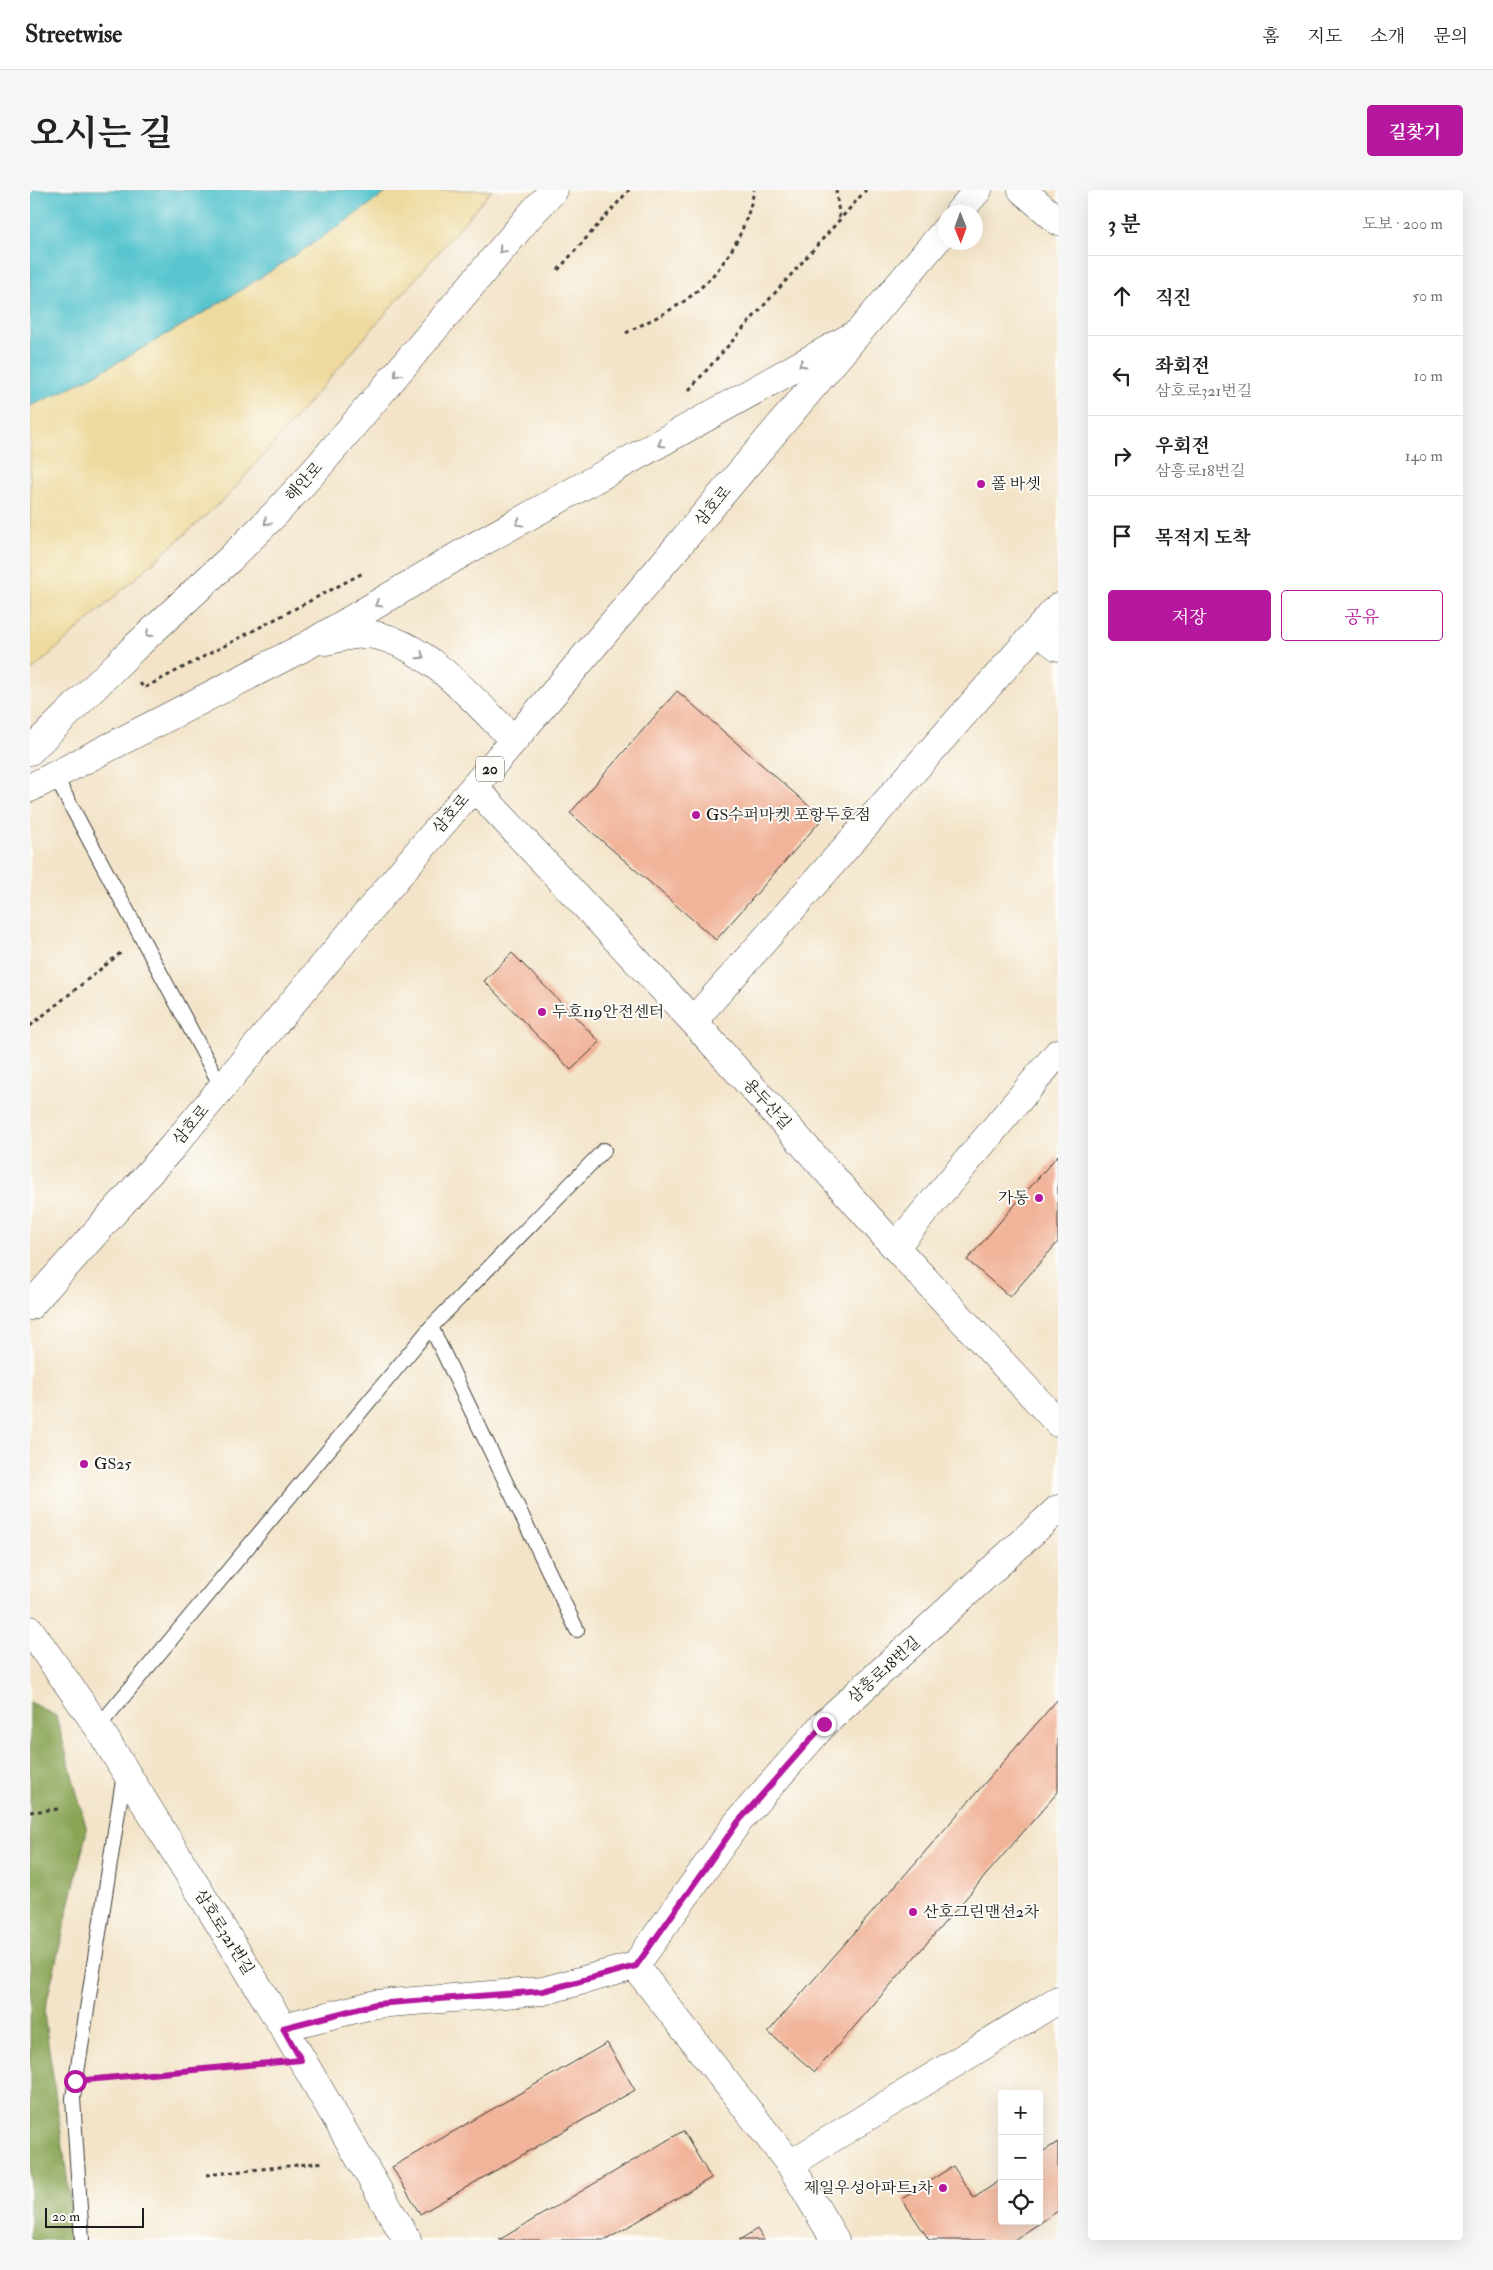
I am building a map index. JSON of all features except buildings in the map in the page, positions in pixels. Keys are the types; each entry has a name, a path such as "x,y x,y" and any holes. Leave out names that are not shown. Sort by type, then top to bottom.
{"street":[{"name":"해안로","path":"30,751 120,661 231,558 318,467 533,212 554,190"},
{"path":"965,205 978,190"},
{"path":"1022,190 1058,221"},
{"name":"삼호로","path":"30,1306 174,1145 418,852 938,239"},
{"path":"30,788 308,645 466,551 860,332"},
{"path":"693,1021 1048,639 1058,607"},
{"path":"308,645 357,635 372,635 395,640 444,673 514,740"},
{"name":"용두산길","path":"474,788 693,1021 895,1247 1058,1423"},
{"path":"895,1247 1058,1053"},
{"name":"삼흥로18번길","path":"636,1966 738,1822 824,1724 1058,1509"},
{"name":"삼호로321번길","path":"30,1630 98,1727 283,2028 406,2240"},
{"path":"283,2028 376,2004 543,1991 636,1966 790,2164 835,2240"},
{"path":"790,2164 1058,2000"}],"lane":[{"path":"55,776 222,1088"},
{"path":"98,1727 431,1327 604,1150"},
{"path":"431,1327 577,1630"},
{"path":"82,2240 73,2098 124,1770"}],"path":[{"path":"558,270 629,190"},
{"path":"626,334 686,300 710,279 730,255 744,229 754,190"},
{"path":"836,190 840,221"},
{"path":"688,391 866,190"},
{"path":"120,661 144,688 369,570"},
{"path":"30,1026 141,936"},
{"path":"30,1812 58,1809"},
{"path":"75,2081 301,2060"},
{"path":"206,2175 358,2158"}],"green space":[{"path":"30,1702 56,1716 87,1830 44,2013 75,2233 71,2240 30,2240"}],"sand":[{"path":"390,190 492,190 229,495 30,672 30,406 90,377 210,309 301,251"}],"water":[{"path":"30,190 390,190 301,251 210,309 90,377 30,406"}],"place":[{"name":"폴 바셋","path":"981,484"},
{"name":"GS수퍼마켓 포항두호점","path":"696,815"},
{"name":"두호119안전센터","path":"542,1012"},
{"name":"가동","path":"1039,1198"},
{"name":"GS25","path":"84,1464"},
{"name":"산호그린맨션2차","path":"913,1912"},
{"name":"제일우성아파트1차","path":"943,2188"}],"route":[{"path":"75,2081 301,2060 283,2028 376,2004 543,1991 636,1966 738,1822 824,1724"}]}
